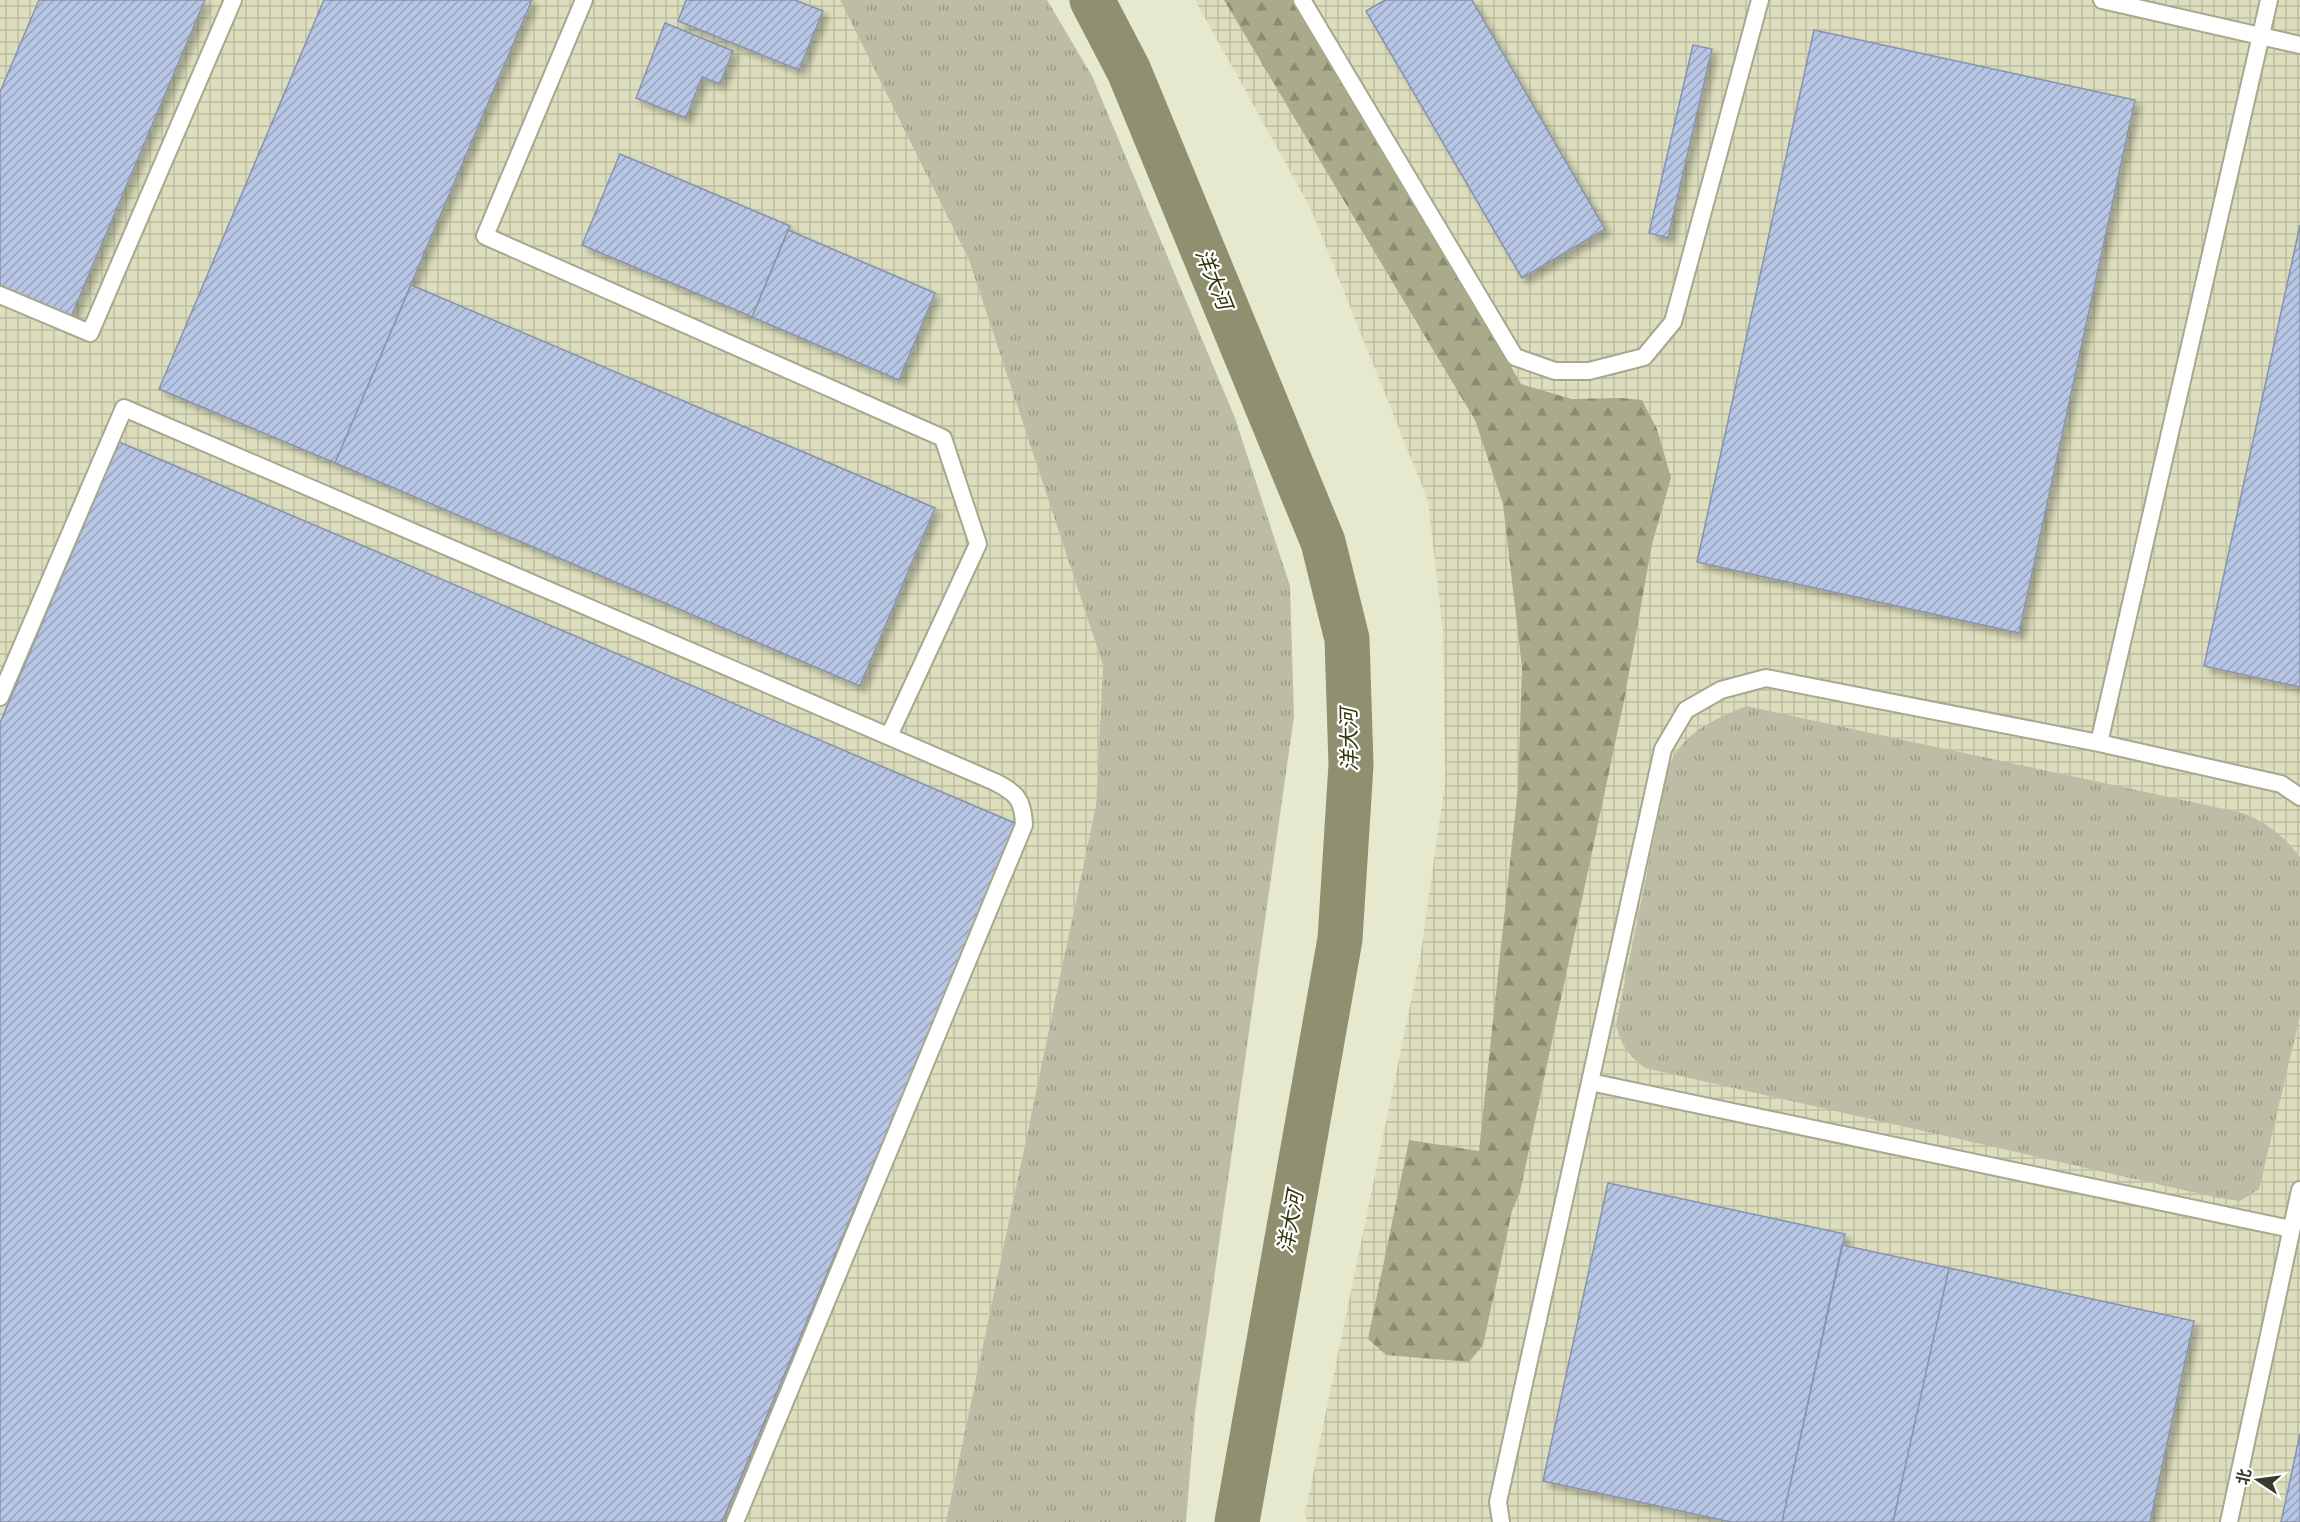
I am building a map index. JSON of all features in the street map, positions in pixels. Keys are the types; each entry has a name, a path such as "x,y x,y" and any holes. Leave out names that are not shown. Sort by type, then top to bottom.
{"lane":[{"path":"0,295 90,333 233,0"},
{"path":"584,0 485,236 943,438 978,544 889,736"},
{"path":"1302,0 1515,357 1555,371 1589,371 1644,357 1673,322 1760,0"},
{"path":"2102,0 2261,38 2300,45"},
{"path":"2099,743 2269,0"},
{"path":"0,697 124,408 1007,788 1023,806 1024,825 735,1522"},
{"path":"1501,1522 1498,1502 1663,749 1686,710 1721,690 1766,678 2099,743 2281,784 2300,796"},
{"path":"1590,1082 2291,1229"},
{"path":"2229,1522 2300,1190"}],"shaded area":[{"path":"0,0 840,0 969,260 1103,665 1096,805 946,1522 0,1522"},
{"path":"1195,0 2300,0 2300,1522 1307,1522 1305,1513 1420,958 1445,783 1443,633 1428,501 1310,207"}],"green space":[{"path":"840,0 1047,0 1092,76 1235,418 1290,586 1294,716 1195,1412 1186,1522 946,1522 1096,805 1103,665 969,260"},
{"path":"1224,0 1304,0 1521,384 1572,399 1642,400 1657,429 1671,478 1652,544 1624,701 1520,1192 1512,1211 1483,1345 1469,1362 1386,1355 1368,1339 1409,1140 1479,1151 1518,788 1522,667 1503,504 1475,420"},
{"path":"1746,706 2243,813 2260,821 2288,843 2300,857 2300,1016 2259,1189 2240,1201 2219,1198 1645,1068 1634,1059 1623,1044 1616,1025 1668,769 1681,746 1690,737 1710,723"}],"building":[{"path":"39,0 205,0 71,317 0,287 0,92"},
{"path":"324,0 532,0 335,463 159,389"},
{"path":"686,0 795,0 823,11 799,70 678,21"},
{"path":"1385,0 1472,0 1605,229 1522,278 1366,11"},
{"path":"665,23 733,51 720,84 702,77 686,118 636,98"},
{"path":"1814,30 2135,100 2019,633 1697,562"},
{"path":"1693,45 1712,49 1668,238 1649,233"},
{"path":"620,154 790,226 752,317 582,245"},
{"path":"2300,225 2300,687 2204,666"},
{"path":"788,230 935,293 899,380 752,317"},
{"path":"411,285 935,508 860,686 335,463"},
{"path":"119,442 1017,824 722,1522 0,1522 0,723"},
{"path":"1608,1183 1845,1234 1782,1522 1731,1522 1543,1481"},
{"path":"1842,1245 1949,1268 1893,1522 1782,1522"},
{"path":"1949,1268 2194,1321 2150,1522 1893,1522"},
{"path":"2300,1434 2300,1522 2281,1522"}],"waterway":[{"name":"洋大河","path":"1092,0 1129,71 1323,542 1347,639 1351,765 1340,939 1237,1522"}]}
